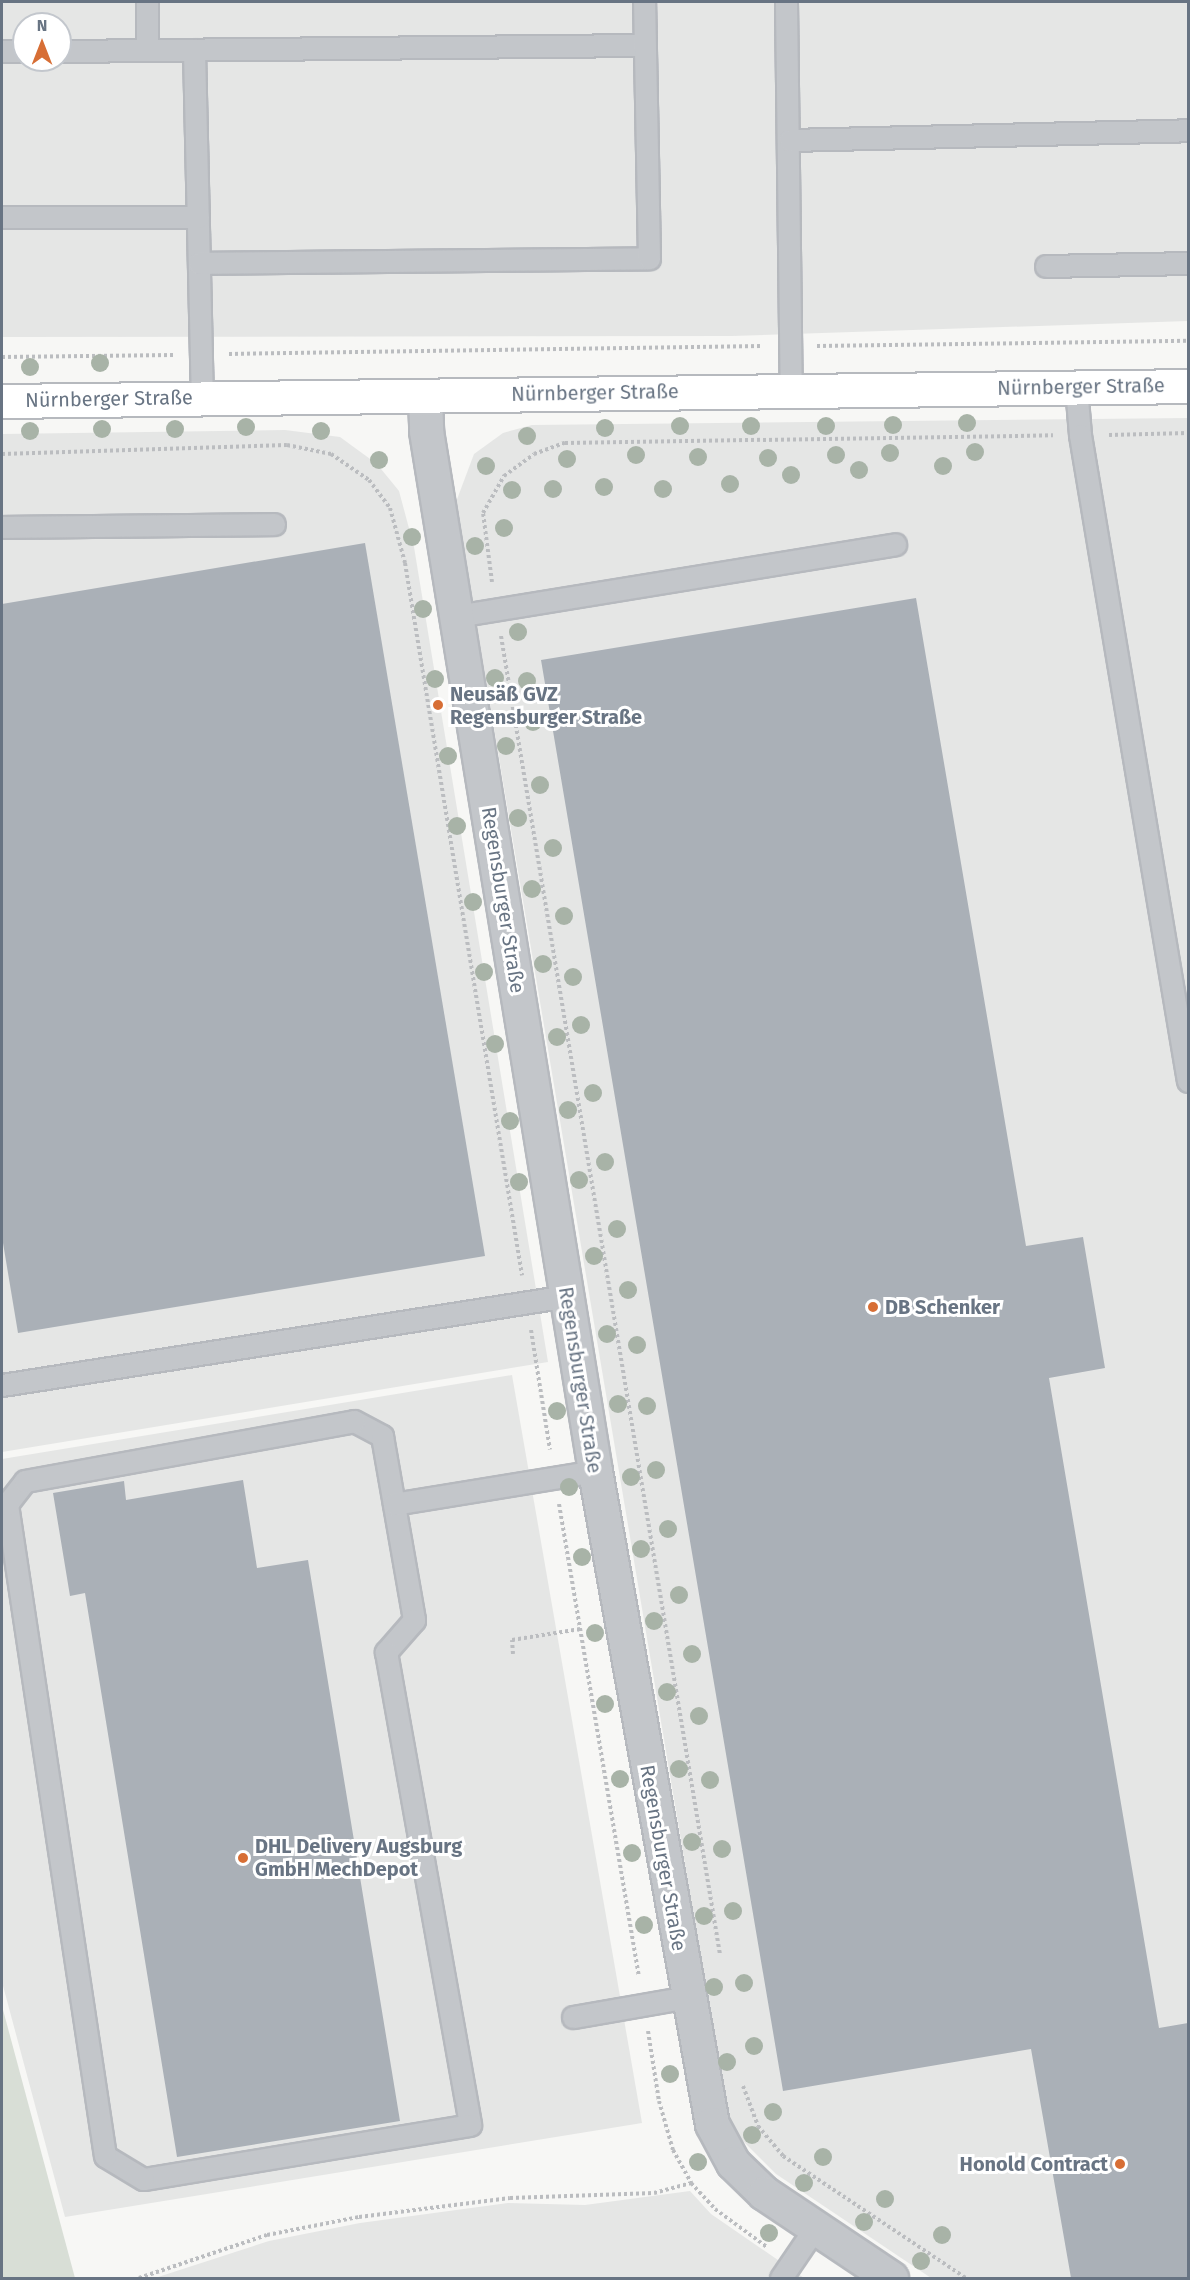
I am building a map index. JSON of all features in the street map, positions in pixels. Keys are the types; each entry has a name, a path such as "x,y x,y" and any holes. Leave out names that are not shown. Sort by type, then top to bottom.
{"street":[{"name":"Nürnberger Straße","path":"2,401 1188,386"},
{"name":"Regensburger Straße","path":"425,396 426,431 595,1471 712,2124 733,2163 815,2228 891,2278"}],"lane":[{"path":"147,2 147,50"},
{"path":"199,263 649,258 644,2"},
{"path":"786,2 790,140 791,391"},
{"path":"72,51 644,45"},
{"path":"194,50 202,398"},
{"path":"790,140 1188,130"},
{"path":"2,217 198,217"},
{"path":"1046,266 1188,263"},
{"path":"1076,387 1080,435 1188,1081"},
{"path":"2,527 274,524"},
{"path":"457,616 895,544"},
{"path":"2,1385 567,1296"},
{"path":"354,1421 382,1436 394,1504 414,1620 386,1652 470,2125 143,2179 105,2156 7,1504 25,1481 354,1421"},
{"path":"394,1504 595,1471"},
{"path":"573,2017 688,1997"},
{"path":"786,2271 815,2228"}],"path":[{"path":"2,357 1188,341"},
{"path":"722,1966 496,609 483,513 504,476 534,454 565,442 1188,433"},
{"path":"2,454 286,446 331,454 369,480 390,508 405,563 659,2101 673,2150 691,2183 715,2209 786,2271"},
{"path":"513,1654 512,1640 580,1629"},
{"path":"740,2072 758,2126 783,2156 966,2278"},
{"path":"139,2278 267,2235 359,2217 510,2198 654,2193 691,2183"}],"shaded area":[{"path":"2,2 1188,2 1188,321 732,336 2,337"},
{"path":"1188,418 1188,2278 931,2278 776,2174 738,2136 726,2108 456,502 474,454 503,433 532,425"},
{"path":"285,430 340,437 377,464 399,491 414,547 548,1362 2,1452 2,434"},
{"path":"512,1375 642,2123 65,2217 2,1982 2,1459"},
{"path":"2,2006 75,2278 2,2278"},
{"path":"690,2191 711,2214 804,2278 155,2278 269,2241 360,2223 508,2203 585,2205"}],"building":[{"path":"365,543 485,1256 18,1333 2,1237 2,604"},
{"name":"DB Schenker","path":"916,598 1026,1246 1083,1237 1105,1368 1049,1378 1159,2028 1188,2023 1188,2278 1071,2278 1031,2049 783,2091 541,660"},
{"name":"DHL Delivery Augsburg GmbH MechDepot","path":"243,1480 257,1568 308,1560 400,2121 177,2157 85,1593 70,1596 53,1493 124,1481 126,1500"}],"place":[{"name":"Neusäß GVZ Regensburger Straße","path":"438,705"},
{"name":"DB Schenker","path":"873,1307"},
{"name":"DHL Delivery Augsburg GmbH MechDepot","path":"243,1858"},
{"name":"Honold Contract","path":"1120,2164"}]}
